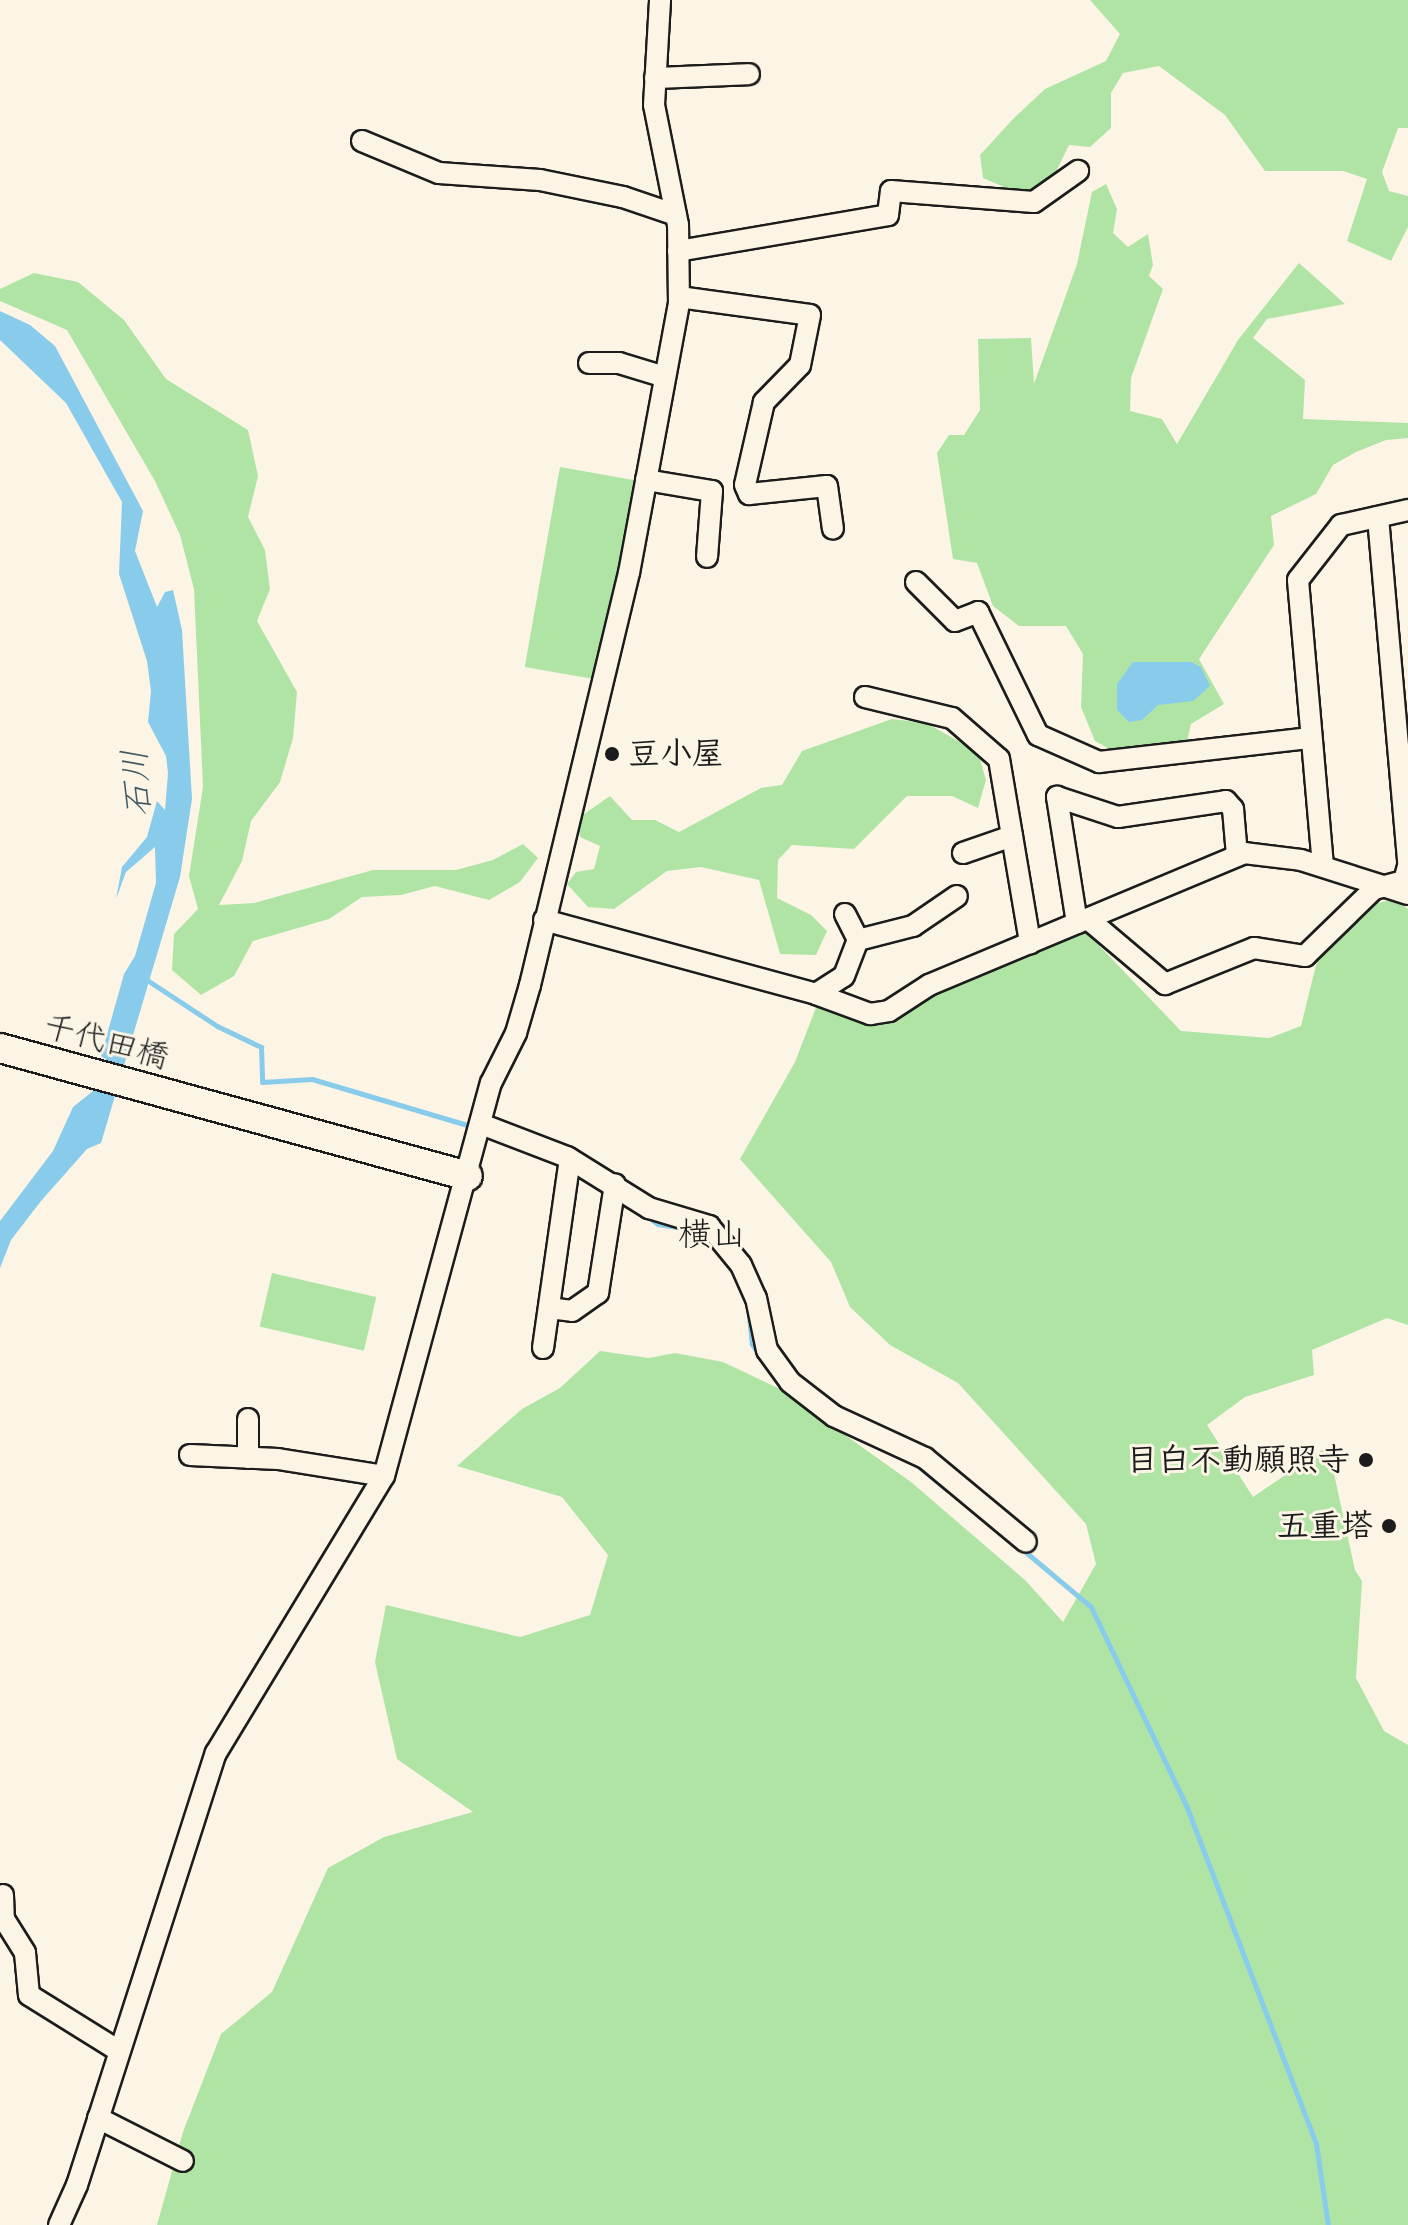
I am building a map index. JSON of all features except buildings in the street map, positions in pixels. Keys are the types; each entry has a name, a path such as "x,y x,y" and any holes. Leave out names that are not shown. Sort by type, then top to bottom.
{"street":[{"path":"59,2225 98,2118 216,1753 384,1476 491,1083 516,1033 605,678 646,480 679,297 676,215 654,105 660,0"},
{"path":"655,78 749,74"},
{"path":"362,141 439,173 540,180 613,194 676,215"},
{"path":"678,251 888,215 891,191 1034,202 1078,171"},
{"path":"679,297 810,315 800,365 764,402 745,485 749,494 827,486 833,529"},
{"path":"589,363 619,363 665,377"},
{"path":"646,480 712,491 707,557"},
{"path":"1323,866 1298,580 1341,525 1408,510"},
{"path":"1237,856 1233,809 1226,801 1118,817 1057,797 1082,921 1165,984 1254,948 1305,956 1374,889 1404,881 1408,858 1378,517"},
{"path":"916,582 955,621 978,612 1038,735 1099,762 1121,764 1311,738"},
{"path":"865,697 952,718 999,759 1030,943"},
{"path":"963,853 1012,836"},
{"path":"544,920 816,994 870,1014 889,1011 929,985 1237,856 1323,866 1408,894"},
{"path":"858,940 913,926 957,896"},
{"path":"816,994 844,976 858,940 845,914"},
{"name":"千代田橋","path":"0,1048 468,1176"},
{"path":"481,1124 570,1159 615,1184 649,1208 709,1226 725,1241 756,1298 767,1350 790,1382 834,1416 925,1458 1026,1542"},
{"path":"543,1348 570,1159"},
{"path":"549,1308 572,1311 598,1293 615,1184"},
{"path":"248,1419 248,1458"},
{"path":"190,1455 248,1458 384,1476"},
{"path":"3,1895 4,1919 25,1953 29,1995 119,2051"},
{"path":"98,2118 183,2161"}],"green space":[{"path":"1090,0 1408,0 1408,128 1398,128 1382,172 1389,191 1408,196 1408,227 1391,261 1347,241 1367,179 1343,171 1265,171 1225,115 1159,66 1123,73 1111,93 1111,128 1090,147 1069,145 1052,180 1027,197 983,178 980,155 1014,118 1045,89 1106,61 1120,34"},
{"path":"1106,184 1117,209 1113,233 1128,247 1148,234 1153,265 1149,276 1163,289 1131,378 1130,411 1162,419 1177,444 1238,340 1299,263 1345,304 1267,319 1253,338 1305,380 1303,419 1408,423 1408,438 1386,440 1333,465 1316,494 1271,516 1274,545 1199,659 1224,704 1191,724 1186,745 1120,755 1095,741 1081,707 1083,654 1066,626 1019,626 993,606 977,563 953,559 937,453 949,435 964,435 980,410 978,339 1031,338 1034,384 1077,264 1092,192"},
{"path":"34,273 78,282 124,320 166,379 248,430 258,476 248,517 265,550 270,589 257,621 297,692 293,738 280,782 251,821 242,861 219,905 254,903 373,870 456,870 493,860 523,844 538,858 520,882 489,900 435,886 401,895 362,897 329,919 253,941 234,976 201,995 172,970 174,934 198,909 189,876 203,787 194,589 180,535 155,481 67,330 0,301 0,289"},
{"path":"560,467 635,480 600,680 525,667"},
{"path":"892,719 926,723 978,752 986,780 978,808 952,796 907,796 854,849 792,845 778,860 777,898 811,915 827,931 816,955 780,954 759,880 701,867 667,871 614,909 588,907 567,884 576,872 594,869 600,846 580,837 577,819 610,796 632,820 655,820 679,832 761,788 782,785 802,751"},
{"path":"1395,899 1408,909 1408,1325 1387,1318 1312,1350 1314,1375 1245,1397 1207,1425 1253,1497 1328,1446 1355,1570 1362,1581 1356,1678 1384,1731 1408,1745 1408,2225 157,2225 183,2132 221,2034 272,1992 328,1868 384,1837 473,1812 397,1759 375,1662 386,1605 520,1637 590,1615 608,1555 562,1497 457,1466 522,1409 560,1388 600,1351 649,1358 675,1353 723,1362 782,1390 911,1482 1025,1580 1063,1622 1096,1564 1086,1524 958,1383 890,1345 850,1307 831,1262 740,1159 795,1062 817,1005 874,1024 935,992 1086,932 1181,1031 1269,1038 1301,1026 1317,961 1369,905"},
{"path":"272,1273 376,1297 364,1351 260,1327"}],"water":[{"path":"0,311 30,325 55,346 143,511 135,551 157,607 165,592 173,590 182,630 192,799 180,877 101,1143 87,1149 41,1201 11,1240 0,1268 0,1221 53,1151 73,1107 93,1091 106,1059 101,1056 124,974 135,956 156,883 155,847 126,872 116,899 122,867 147,837 157,801 165,810 168,773 166,756 148,722 151,691 147,661 119,574 122,502 66,403 0,340"},
{"path":"1133,662 1191,662 1201,667 1210,686 1193,701 1158,705 1142,720 1129,722 1117,710 1117,684"}],"waterway":[{"path":"144,978 217,1026 261,1047 262,1082 312,1079 474,1127"},
{"path":"645,1215 658,1224 684,1228"},
{"path":"748,1307 752,1344 759,1355"},
{"path":"912,1461 945,1488"},
{"path":"1022,1549 1091,1607 1186,1805 1316,2144 1328,2225"}],"place":[{"name":"豆小屋","path":"612,754"},
{"name":"目白不動願照寺","path":"1366,1460"},
{"name":"五重塔","path":"1389,1526"}],"district":[{"name":"横山","path":"712,1234"}],"water label":[{"name":"石川","path":"136,783"}]}
